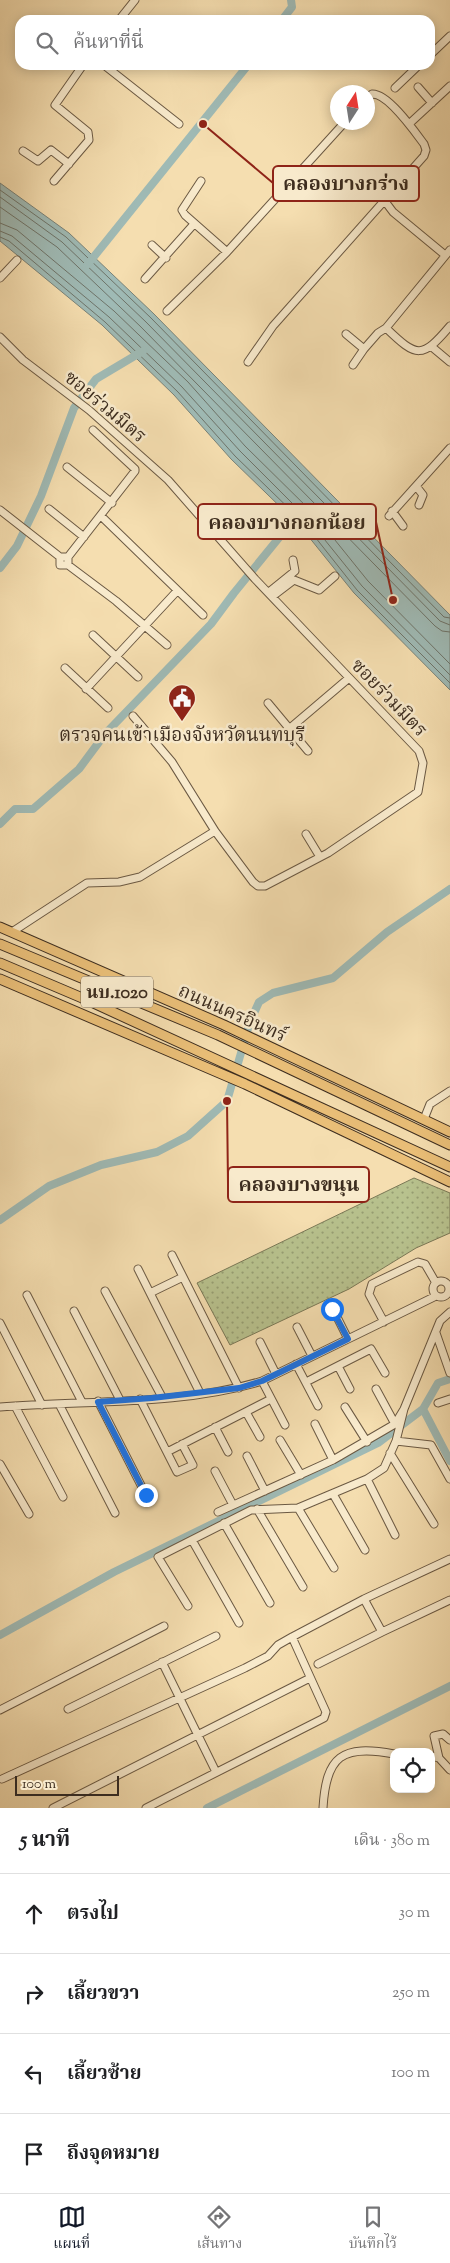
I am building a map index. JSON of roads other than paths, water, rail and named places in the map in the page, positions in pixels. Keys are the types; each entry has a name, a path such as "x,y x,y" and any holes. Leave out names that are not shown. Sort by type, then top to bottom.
{"main road":[{"name":"ถนนนครอินทร์","path":"0,927 238,1031 450,1132"},
{"name":"ถนนนครอินทร์","path":"0,944 233,1042 450,1146"},
{"name":"นบ.1020","path":"0,964 87,1000 450,1167"},
{"name":"นบ.1020","path":"0,978 227,1076 450,1182"}],"street":[{"path":"123,15 135,0"},
{"path":"435,50 450,36"},
{"path":"54,181 88,141 88,134 55,103 79,70"},
{"path":"110,70 179,124"},
{"path":"395,88 414,70"},
{"path":"409,124 450,86"},
{"path":"418,87 432,103"},
{"path":"248,362 273,326 424,156 424,144 409,124 380,95 375,94"},
{"path":"166,312 227,252 338,130"},
{"path":"22,151 38,161 51,150 69,164"},
{"path":"201,181 182,207 185,215 194,224 227,252"},
{"path":"353,365 364,349 378,333 386,328 448,252 393,212 384,200"},
{"path":"145,280 194,224"},
{"path":"152,245 166,258"},
{"path":"0,278 17,260"},
{"path":"386,328 412,349 422,351 432,347 450,326"},
{"path":"346,334 364,349"},
{"name":"ซอยร่วมมิตร","path":"0,337 23,360 89,410 168,480 255,579 419,750 423,764 420,788 320,857 265,886 258,886 253,882 215,830"},
{"path":"432,347 450,362"},
{"path":"68,565 68,557 112,503 136,469 93,430"},
{"path":"403,526 390,514 450,448"},
{"path":"67,467 112,503"},
{"path":"416,486 423,494 419,505"},
{"path":"49,509 84,537"},
{"path":"0,510 60,557 68,557"},
{"path":"100,516 203,615"},
{"path":"60,557 60,565 68,565 146,626 167,645"},
{"path":"271,594 295,571 293,560"},
{"path":"271,594 294,580 319,590 335,576"},
{"path":"86,689 177,592"},
{"path":"93,635 138,677"},
{"path":"65,668 108,708"},
{"path":"289,729 349,678"},
{"path":"268,703 308,751"},
{"path":"12,932 87,883 119,882 140,877 215,830 172,762 133,716"},
{"path":"306,834 320,857"},
{"path":"424,1119 430,1104 450,1091"},
{"path":"172,1255 239,1388"},
{"path":"384,1322 369,1294 372,1284 418,1262 425,1264 436,1282"},
{"path":"138,1269 200,1393"},
{"path":"150,1293 183,1277"},
{"path":"1,1405 42,1405 140,1399 239,1388 262,1381 436,1296 446,1295 449,1291 449,1283 443,1281 436,1282"},
{"path":"436,1282 433,1289 436,1296"},
{"path":"106,1291 162,1397"},
{"path":"27,1295 82,1402"},
{"path":"332,1309 348,1339"},
{"path":"74,1311 120,1400"},
{"path":"218,1512 333,1460 367,1442 395,1424 404,1409 440,1321 450,1312"},
{"path":"0,1322 42,1405"},
{"path":"297,1327 312,1356"},
{"path":"436,1333 450,1374"},
{"path":"260,1342 276,1374"},
{"path":"306,1382 371,1349 385,1373"},
{"path":"296,1364 318,1406"},
{"path":"338,1366 350,1389"},
{"path":"262,1381 285,1425"},
{"path":"376,1389 395,1424"},
{"path":"140,1399 177,1472 193,1465 182,1444"},
{"path":"167,1452 271,1399"},
{"path":"438,1403 450,1399"},
{"path":"98,1402 146,1495"},
{"path":"59,1404 114,1513"},
{"path":"15,1406 63,1497"},
{"path":"345,1407 367,1442"},
{"path":"188,1606 158,1557 251,1510 298,1508 367,1479 384,1468 396,1441 404,1409"},
{"path":"246,1412 260,1438"},
{"path":"315,1424 333,1460"},
{"path":"215,1428 228,1452"},
{"path":"280,1440 300,1475"},
{"path":"396,1441 430,1445 450,1479"},
{"path":"390,1453 434,1524"},
{"path":"247,1456 266,1491"},
{"path":"0,1464 29,1514"},
{"path":"215,1471 233,1505"},
{"path":"367,1479 394,1536"},
{"path":"333,1494 365,1550"},
{"path":"298,1508 334,1568"},
{"path":"257,1510 303,1587"},
{"path":"224,1523 270,1603"},
{"path":"192,1540 239,1623"},
{"path":"2,1779 268,1656 278,1645 292,1637 364,1599 450,1559"},
{"path":"364,1599 382,1632"},
{"path":"318,1664 450,1600"},
{"path":"0,1710 164,1626"},
{"path":"68,1709 216,1636"},
{"path":"146,1808 324,1718 326,1712 292,1637"},
{"path":"162,1662 216,1772"},
{"path":"56,1807 196,1734 310,1678"},
{"path":"435,1748 434,1736 443,1734 450,1740"},
{"path":"323,1808 329,1772 342,1755 366,1750 390,1753"},
{"path":"435,1757 450,1770"}],"water":[{"path":"0,183 69,233 154,314 450,615 450,690 354,593 300,526 231,459 174,395 102,325 0,241"}],"waterway":[{"path":"286,15 292,7 291,0"},
{"path":"88,264 244,70"},
{"path":"0,568 17,546 41,496 74,408 96,379 143,351"},
{"path":"0,824 15,809 33,809 79,769 105,734 211,624 300,512"},
{"path":"0,1220 49,1186 101,1165 157,1152 188,1136 227,1101 250,1022 259,1002 273,993 333,978 387,932 450,889"},
{"path":"0,1635 114,1572 378,1443 423,1409 438,1383 450,1379"},
{"path":"423,1409 450,1461"},
{"path":"207,1808 450,1686"}],"place":[{"name":"คลองบางกร่าง","path":"203,124"},
{"name":"คลองบางกอกน้อย","path":"393,600"},
{"name":"ตรวจคนเข้าเมืองจังหวัดนนทบุรี","path":"182,722"},
{"name":"คลองบางขนุน","path":"227,1101"}]}
